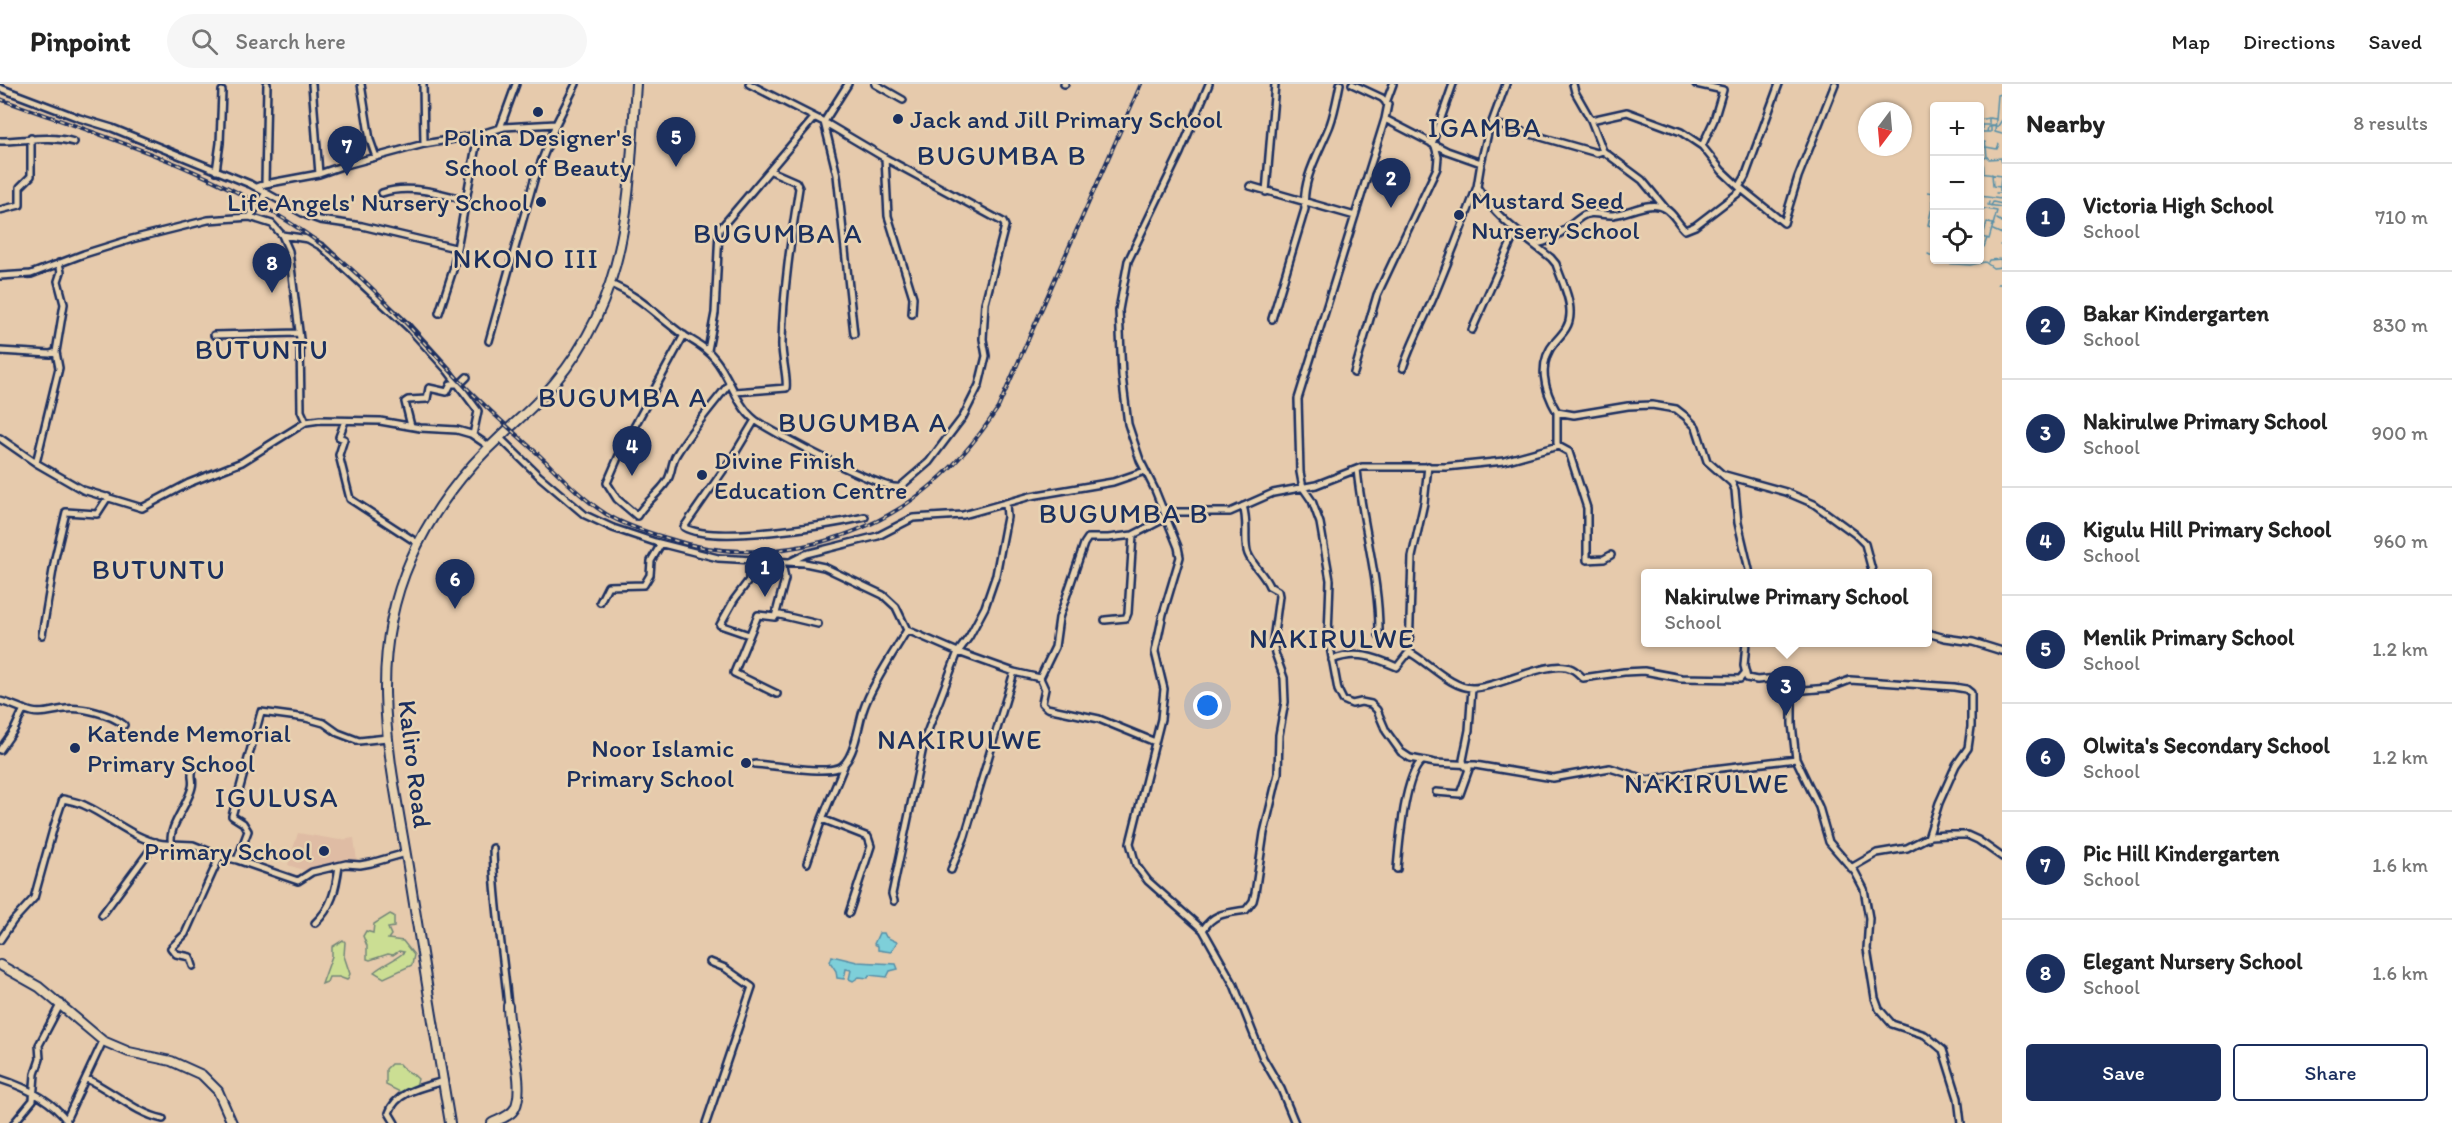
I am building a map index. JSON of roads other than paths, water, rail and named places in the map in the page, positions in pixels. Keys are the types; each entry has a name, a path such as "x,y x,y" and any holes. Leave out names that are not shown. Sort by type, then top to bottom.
{"main road":[{"name":"Kaliro Road","path":"450,1123 387,738 384,691 391,624 411,559 444,502 470,468 542,397 566,368 590,332 611,284 622,240 636,84"},
{"path":"0,965 39,987 61,1003 103,1041 129,1052 177,1064 202,1075 218,1091 232,1123"},
{"path":"492,1123 512,1113 518,1096 518,1062 511,1040 508,1006"}],"street":[{"path":"265,184 267,84"},
{"path":"312,84 319,174"},
{"path":"361,84 369,140 376,157"},
{"path":"423,84 424,144"},
{"path":"500,128 516,84"},
{"path":"489,341 507,282 521,220 556,124 576,84"},
{"path":"611,284 642,300 684,335 708,350 747,412 755,420 796,444 894,489 911,480 929,462 963,417 984,371 986,356 983,316 1005,226 1003,222 824,122 748,84"},
{"path":"848,84 824,122 837,175 854,334"},
{"path":"875,84 903,100"},
{"path":"1209,84 1180,153 1128,261 1121,289 1119,310 1122,376 1128,424 1180,557 1155,652 1164,689 1161,719 1130,843 1136,865 1148,881 1203,930 1234,985 1263,1058 1281,1089 1295,1123"},
{"path":"1266,192 1275,84"},
{"path":"1272,319 1305,209 1307,182 1334,112 1340,84"},
{"path":"1352,84 1362,86 1386,103"},
{"path":"1393,84 1386,103 1385,119 1298,399 1298,449 1303,489 1311,500 1320,523 1330,580 1328,636 1338,690 1343,700 1352,704 1361,702 1371,704 1377,710 1386,731 1401,752 1422,761 1553,778 1610,768 1648,780 1796,759"},
{"path":"1354,373 1377,295 1437,168 1438,157 1433,145 1453,84"},
{"path":"1402,369 1410,346 1461,233 1477,187 1492,123 1506,84"},
{"path":"1573,84 1603,151 1642,180 1685,230 1695,226 1740,188 1779,84"},
{"path":"1696,84 1724,87 1714,120 1702,147"},
{"path":"1591,120 1627,112 1681,132 1702,147 1740,188 1784,223 1798,177 1835,84"},
{"path":"0,88 112,128 258,187 320,220 362,226 455,248"},
{"path":"216,171 220,143 222,91"},
{"path":"708,350 715,313 719,230 814,118"},
{"path":"1385,119 1433,145 1481,163"},
{"path":"1492,123 1597,153 1603,151"},
{"path":"258,187 319,174 424,144 478,135 500,128 556,124"},
{"path":"439,313 453,270 455,248 478,135"},
{"path":"0,210 20,205 20,187 31,176 31,138"},
{"path":"0,141 60,138 74,142"},
{"path":"885,158 888,216 913,297 912,314"},
{"path":"735,392 786,388 787,383 782,363 782,343 789,249 799,188 796,182 771,171"},
{"path":"1250,186 1355,216"},
{"path":"1477,187 1497,215 1556,264 1570,312 1564,332 1553,345 1543,365 1548,393 1557,412 1558,446"},
{"path":"382,193 395,189 418,190 465,200"},
{"path":"250,217 266,193"},
{"path":"1534,244 1552,240 1584,215 1596,213 1609,216 1652,204 1667,210"},
{"path":"0,276 31,274 132,239 208,220 250,217 272,225 282,235 289,250 300,333 301,411 306,422"},
{"path":"1472,330 1516,231"},
{"path":"282,235 308,239 322,247 409,328 448,371 478,411 473,435"},
{"path":"36,463 59,368 56,352 64,304 58,281 61,272 59,263"},
{"path":"214,335 300,333"},
{"path":"684,335 620,453 608,483 617,499 637,516 647,501 657,495 669,478 674,458 691,432 729,384"},
{"path":"0,351 50,354 56,352"},
{"path":"411,426 405,402 427,399 429,388 447,392 451,384 461,383 467,377"},
{"path":"1557,412 1574,415 1628,406 1652,405 1676,409 1696,427 1707,461 1732,483 1735,490 1738,523 1749,569"},
{"path":"755,420 734,455 684,527 693,533 757,533 813,527 865,517"},
{"path":"345,421 339,437 344,439 339,455 350,499 419,544"},
{"path":"0,438 36,463 83,490 142,508 189,483 242,462 306,422 380,421 457,430 473,435 490,447"},
{"path":"500,437 539,476 585,515 626,534 718,558 824,567 883,595 896,608 907,630 958,652 1014,672 1040,678 1046,689 1042,703 1047,708 1099,719 1155,742"},
{"path":"1162,508 1175,512 1238,510 1273,493 1303,489 1369,466 1446,467 1504,461 1558,446 1569,452 1583,492 1587,508 1587,560 1604,559 1611,555"},
{"path":"1332,660 1347,654 1375,658 1397,666 1409,652 1412,557 1424,503 1428,466"},
{"path":"1357,469 1362,513 1379,604 1379,636"},
{"path":"786,562 806,554 879,536 913,518 963,515 1052,492 1113,482 1145,471"},
{"path":"1720,474 1786,492 1814,504 1865,544 1872,569"},
{"path":"1311,500 1312,489 1316,485"},
{"path":"42,635 55,558 66,512 97,514 108,497"},
{"path":"894,901 892,894 925,738 958,652 985,607 996,575 1007,517 1006,503"},
{"path":"1203,930 1209,920 1218,914 1246,910 1253,900 1264,833 1278,774 1279,735 1285,702 1284,678 1273,641 1278,591 1269,586 1264,575 1248,554 1246,547 1248,527 1244,506"},
{"path":"1040,678 1055,646 1059,618 1088,538 1133,535 1166,518"},
{"path":"1105,620 1122,620 1128,613 1133,535"},
{"path":"600,602 608,586 644,585 650,575 651,561 661,544"},
{"path":"749,561 749,580 720,625 749,635"},
{"path":"777,694 734,673 758,615 772,618 776,614 785,579 786,562"},
{"path":"776,614 818,624"},
{"path":"807,863 822,819 851,753 863,708 907,630"},
{"path":"1932,634 1973,642 2002,651"},
{"path":"1746,647 1745,673 1747,678 1757,680 1778,678 1785,682 1792,691 1792,724 1796,759 1819,807 1829,842 1851,868 1864,889 1869,918 1867,949 1875,998 1884,1017 1893,1024 1925,1035 1943,1050 1958,1098 1961,1123"},
{"path":"1409,652 1452,681 1472,688 1532,672 1558,668 1571,668 1583,678 1644,671 1682,678 1740,679 1745,673"},
{"path":"951,870 965,836 1014,672"},
{"path":"1792,691 1829,688 1850,680 1954,687 1966,689 1971,693 1971,727 1968,748 1956,765 1939,803 1928,838"},
{"path":"1464,765 1472,688"},
{"path":"0,701 33,713 49,713 67,709 99,713 115,717 124,725"},
{"path":"0,750 14,730 24,709"},
{"path":"237,860 248,831 243,823 232,816 261,712 306,718 324,723 338,733 359,741 387,738"},
{"path":"1397,869 1404,803 1416,766 1422,761"},
{"path":"755,764 822,769 838,768 845,764"},
{"path":"1436,792 1461,794 1469,769 1464,765"},
{"path":"172,844 170,834 192,790 193,769"},
{"path":"0,940 13,921 34,898 63,799 84,805 104,815 122,828 156,842 193,845 298,881 312,872 346,864 360,866 406,853"},
{"path":"822,819 868,837 871,846 849,913"},
{"path":"1851,868 1877,853 1907,848 1928,838 1948,835 1967,836 1988,846 2002,857"},
{"path":"102,915 156,842"},
{"path":"493,848 491,864 495,908 503,948 503,971 508,1006"},
{"path":"193,966 189,957 176,954 171,948 185,934 220,856"},
{"path":"315,923 325,914 333,896 339,866"},
{"path":"706,1123 752,987 725,968 710,962"},
{"path":"14,1123 33,1100 35,1074 40,1059 38,1050 61,1003"},
{"path":"0,1078 28,1088 67,1121 103,1041"},
{"path":"87,1079 105,1087 127,1103 153,1117 163,1119"},
{"path":"395,1123 389,1113 391,1106 399,1096 444,1081"}],"water":[{"path":"879,933 884,933 886,937 897,942 891,952 878,950 878,946 874,944"},
{"path":"832,956 857,962 896,964 898,969 890,971 887,977 869,975 868,978 859,977 853,981 849,979 851,970 846,969 844,979 837,978 836,971 830,962"}],"waterway":[{"path":"2002,94 1998,95 1995,132 2002,134"},
{"path":"1984,119 1988,118"},
{"path":"1989,123 1989,118 1996,119"},
{"path":"1991,128 1991,132 1987,132 1988,127 1998,126 2002,120"},
{"path":"1984,125 1995,125"},
{"path":"1984,142 1986,147 1984,147"},
{"path":"1987,157 1986,147 1997,149 1999,144"},
{"path":"1984,158 2002,158"},
{"path":"2001,159 2002,163"},
{"path":"1984,174 2002,176"},
{"path":"1992,174 1993,186 2000,187 2000,193"},
{"path":"2000,187 2001,177"},
{"path":"1996,193 2002,193"},
{"path":"1984,197 2001,199"},
{"path":"1989,202 1988,205 2002,207"},
{"path":"1991,206 1993,202 2002,204"},
{"path":"1984,209 1997,211 1989,239 1984,238"},
{"path":"1930,216 1928,225 1930,226"},
{"path":"1997,219 2002,222"},
{"path":"1984,232 1987,222 1994,225"},
{"path":"1993,230 2002,234"},
{"path":"1984,247 1987,238"},
{"path":"1988,262 2001,259 2002,274"},
{"path":"1984,262 1993,268 2002,267"},
{"path":"1955,264 1975,264"}],"railway":[{"path":"0,99 167,160 207,178 247,197 322,245 393,309 478,399 570,486 606,514 635,528 686,544 724,550 763,551 821,542 876,522 923,492 963,454 981,432 998,408 1141,84"}],"place":[{"name":"Polina Designer's School of Beauty","path":"538,112"},
{"name":"Jack and Jill Primary School","path":"898,119"},
{"name":"Menlik Primary School","path":"676,167"},
{"name":"Pic Hill Kindergarten","path":"347,176"},
{"name":"Life Angels' Nursery School","path":"541,202"},
{"name":"Bakar Kindergarten","path":"1391,208"},
{"name":"Mustard Seed Nursery School","path":"1459,215"},
{"name":"Elegant Nursery School","path":"272,293"},
{"name":"Divine Finish Education Centre","path":"702,475"},
{"name":"Kigulu Hill Primary School","path":"632,476"},
{"name":"Victoria High School","path":"765,597"},
{"name":"Olwita's Secondary School","path":"455,609"},
{"name":"Nakirulwe Primary School","path":"1786,716"},
{"name":"Katende Memorial Primary School","path":"75,748"},
{"name":"Noor Islamic Primary School","path":"746,763"},
{"name":"Primary School","path":"324,851"}],"district":[{"name":"IGAMBA","path":"1485,127"},
{"name":"BUGUMBA B","path":"1002,155"},
{"name":"BUGUMBA A","path":"778,233"},
{"name":"NKONO III","path":"526,258"},
{"name":"BUTUNTU","path":"262,349"},
{"name":"BUGUMBA A","path":"623,397"},
{"name":"BUGUMBA A","path":"863,422"},
{"name":"BUGUMBA B","path":"1124,513"},
{"name":"BUTUNTU","path":"159,569"},
{"name":"NAKIRULWE","path":"1332,638"},
{"name":"NAKIRULWE","path":"960,739"},
{"name":"NAKIRULWE","path":"1707,783"},
{"name":"IGULUSA","path":"277,797"}]}
